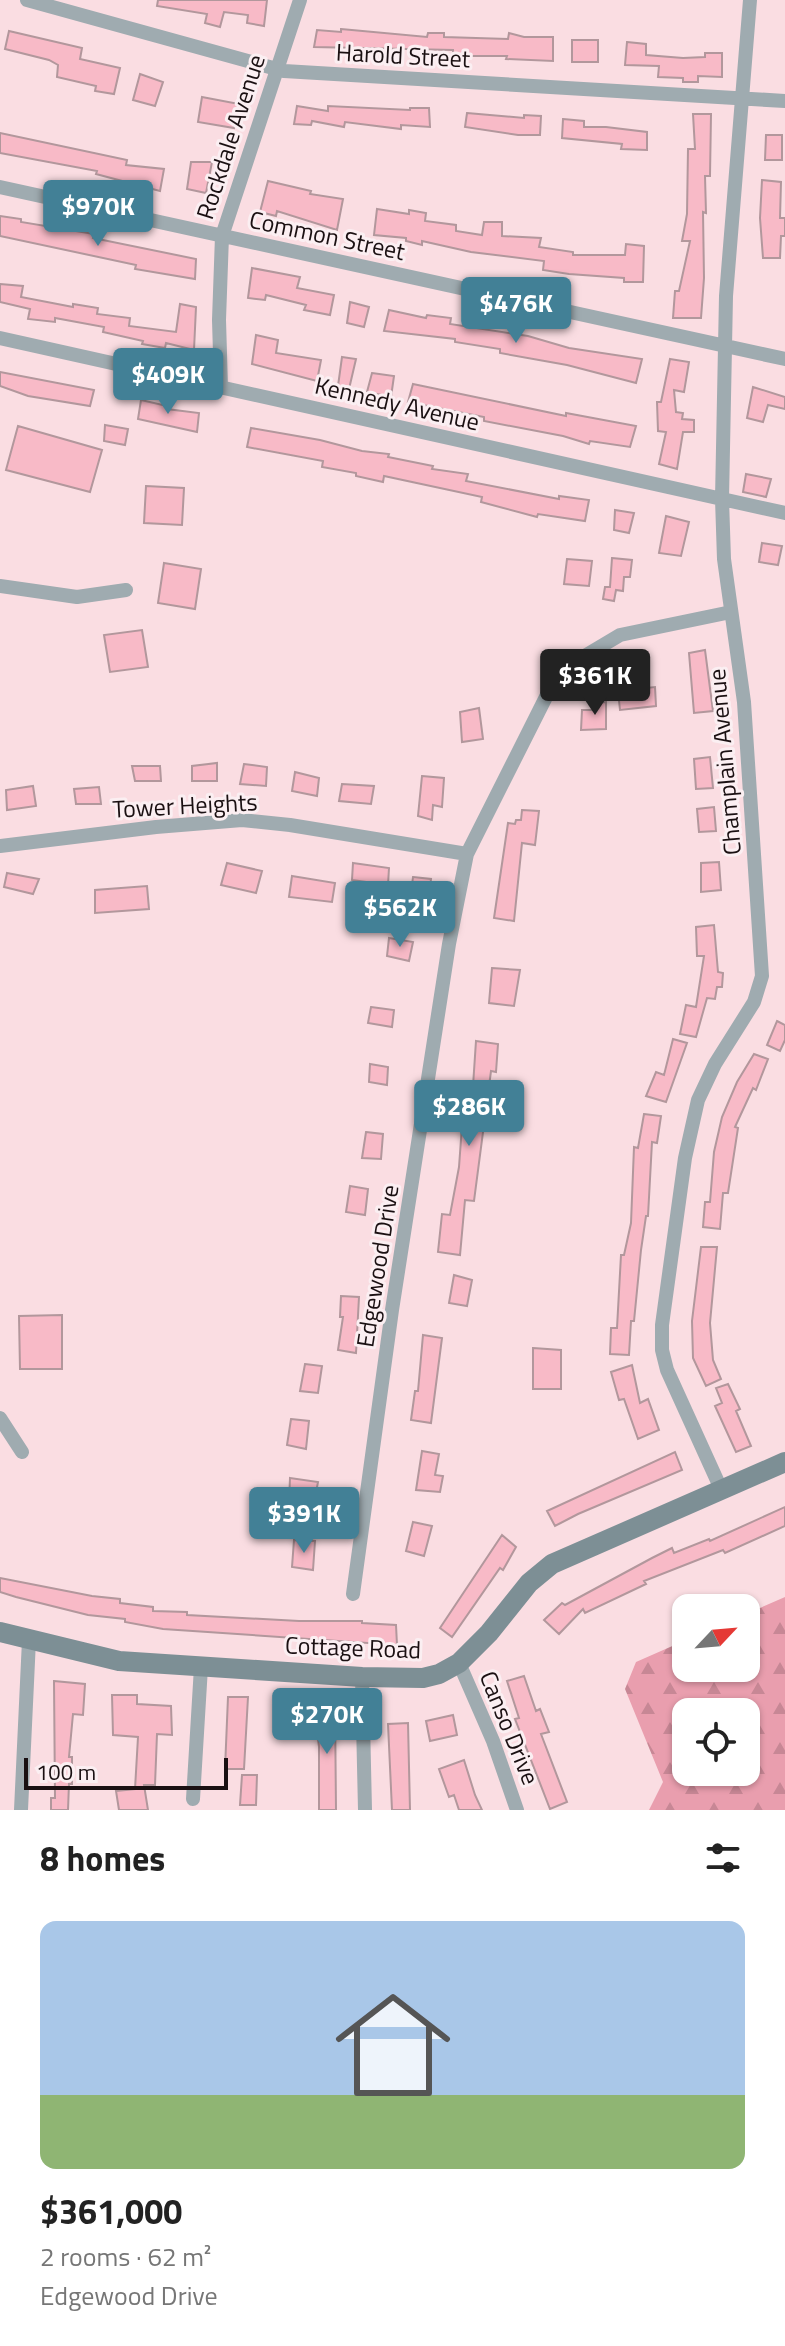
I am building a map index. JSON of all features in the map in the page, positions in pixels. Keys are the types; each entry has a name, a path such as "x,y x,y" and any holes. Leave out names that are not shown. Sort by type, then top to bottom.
{"street":[{"name":"Harold Street","path":"27,0 277,70 785,101"},
{"name":"Rockdale Avenue","path":"221,387 219,320 222,236 300,0"},
{"name":"Champlain Avenue","path":"721,1489 667,1370 661,1333 685,1158 698,1100 715,1064 754,1002 762,976 744,702 724,559 722,499 727,286 750,0"},
{"name":"Common Street","path":"0,187 785,359"},
{"name":"Kennedy Avenue","path":"0,338 785,513"},
{"path":"0,586 77,597 126,590"},
{"name":"Edgewood Drive","path":"353,1594 392,1310 450,938 467,854 548,693 573,663 620,635 731,612"},
{"name":"Tower Heights","path":"0,846 242,820 467,854"},
{"path":"0,1418 22,1452"},
{"name":"Cottage Road","path":"0,1632 107,1659 362,1677 423,1678 439,1674 459,1663 537,1575 552,1564 785,1462"},
{"path":"21,1810 29,1640"},
{"name":"Canso Drive","path":"459,1663 493,1741 517,1810"},
{"path":"193,1799 201,1667"},
{"path":"362,1677 365,1810"}],"green space":[{"path":"785,1597 785,1810 649,1810 663,1782 625,1689 636,1662 672,1646 672,1682 760,1682 760,1608"}],"building":[{"path":"158,0 267,0 264,26 247,23 248,15 224,12 220,27 205,23 207,14 157,6"},
{"path":"341,29 427,37 428,33 444,33 444,37 508,39 509,33 524,37 553,37 553,61 506,59 507,56 453,56 453,50 314,47 317,30 341,32"},
{"path":"9,31 82,48 80,59 120,68 114,94 95,91 96,86 57,77 58,65 49,60 5,49"},
{"path":"572,40 598,40 598,62 572,62"},
{"path":"627,42 646,44 646,55 683,58 722,53 722,77 698,76 698,82 683,82 683,78 658,77 659,66 625,65"},
{"path":"140,74 163,82 155,106 133,100"},
{"path":"202,97 239,104 234,128 198,122"},
{"path":"297,106 328,111 328,106 429,108 430,127 401,125 401,129 345,122 344,127 312,121 311,125 294,124"},
{"path":"467,113 524,118 524,115 541,116 540,135 465,127"},
{"path":"693,114 711,114 710,176 705,176 706,213 703,212 701,318 673,318 675,291 679,291 690,241 682,241 687,214 688,149 695,149"},
{"path":"563,119 584,121 584,127 647,132 647,150 621,149 622,144 562,138"},
{"path":"0,133 127,160 126,165 164,169 160,191 96,174 97,171 0,153"},
{"path":"766,135 782,135 782,160 765,160"},
{"path":"191,162 212,162 206,193 187,189"},
{"path":"762,180 781,182 780,218 785,218 785,236 781,236 780,258 763,258 760,218"},
{"path":"268,181 311,191 310,194 343,199 337,230 277,211 276,216 260,212"},
{"path":"377,209 426,213 425,221 456,225 456,231 482,235 484,222 502,222 502,236 541,238 539,247 573,252 573,255 625,255 626,244 644,246 643,282 543,270 544,261 471,252 422,241 422,245 406,241 406,238 374,235"},
{"path":"0,216 94,234 93,238 196,259 195,279 135,269 136,265 0,236"},
{"path":"252,268 300,277 297,288 334,295 330,315 304,310 306,305 266,295 265,300 248,298"},
{"path":"0,284 23,286 21,297 73,307 73,304 98,308 97,314 130,318 129,326 176,332 180,304 196,307 194,350 166,343 165,348 142,344 143,341 103,332 104,327 55,318 55,322 28,319 30,309 0,302"},
{"path":"350,302 369,307 364,327 347,323"},
{"path":"389,310 426,318 427,315 451,318 450,324 642,359 636,383 567,365 500,353 500,349 455,342 455,339 384,331"},
{"path":"256,335 278,340 276,353 321,360 317,381 252,364"},
{"path":"342,357 356,359 349,389 338,386"},
{"path":"670,359 689,362 684,392 674,390 676,412 683,413 682,419 694,420 694,432 683,432 677,469 659,464 666,432 658,431 657,402 661,402"},
{"path":"0,372 94,390 90,406 28,396 0,386"},
{"path":"372,373 394,376 391,397 367,392"},
{"path":"413,384 566,416 566,413 636,426 630,447 590,441 589,444 484,421 484,417 408,402"},
{"path":"753,387 785,397 785,409 768,405 763,422 747,418"},
{"path":"141,400 167,406 167,409 199,413 197,432 138,419"},
{"path":"105,425 128,429 125,445 104,441"},
{"path":"18,426 102,450 90,492 6,470"},
{"path":"251,428 389,454 388,457 433,466 432,469 468,474 466,481 559,499 559,496 589,500 585,521 538,514 537,517 481,502 482,497 384,476 383,482 322,467 323,461 247,447"},
{"path":"746,474 771,479 766,497 743,492"},
{"path":"146,486 184,488 182,525 144,523"},
{"path":"615,510 634,513 629,533 614,530"},
{"path":"666,516 689,522 681,556 659,553"},
{"path":"762,543 782,546 778,565 759,562"},
{"path":"612,558 632,560 630,577 624,577 623,591 616,590 614,601 603,599 605,587 610,587"},
{"path":"567,559 592,561 589,586 564,584"},
{"path":"164,563 201,569 195,609 158,603"},
{"path":"142,630 148,667 110,672 104,635"},
{"path":"705,650 713,711 694,713 689,653"},
{"path":"655,687 656,706 620,710 618,691"},
{"path":"606,702 606,729 581,730 582,710 592,710 593,703"},
{"path":"479,708 483,739 462,742 460,712"},
{"path":"710,757 713,788 696,789 694,759"},
{"path":"217,763 217,781 192,781 192,766"},
{"path":"244,764 267,767 266,786 240,784"},
{"path":"132,766 160,766 161,781 135,781"},
{"path":"295,772 319,778 317,796 292,791"},
{"path":"422,776 444,778 442,807 433,805 432,820 418,816"},
{"path":"342,784 374,786 371,804 339,801"},
{"path":"33,786 36,806 7,810 6,790"},
{"path":"99,787 101,804 76,804 74,789"},
{"path":"714,807 716,831 699,832 697,809"},
{"path":"522,810 539,811 535,845 522,843 514,921 494,918 508,823 515,824 516,820 521,820"},
{"path":"719,862 721,890 701,892 701,863"},
{"path":"227,863 262,871 256,893 221,885"},
{"path":"353,863 389,868 388,885 352,880"},
{"path":"7,873 39,879 33,894 4,887"},
{"path":"292,876 335,883 332,902 289,897"},
{"path":"413,877 431,879 426,921 408,917"},
{"path":"147,886 149,909 95,913 95,890"},
{"path":"714,925 718,972 723,973 722,987 717,987 715,999 707,998 696,1037 680,1034 686,1005 696,1007 704,956 697,956 696,927"},
{"path":"389,938 413,942 409,961 387,956"},
{"path":"492,968 520,970 514,1006 489,1003"},
{"path":"371,1007 394,1010 392,1027 368,1023"},
{"path":"777,1021 785,1025 785,1040 780,1051 767,1045"},
{"path":"673,1039 687,1043 666,1102 646,1096 656,1072 664,1075"},
{"path":"476,1041 498,1044 496,1072 491,1071 474,1201 465,1200 460,1255 438,1252 442,1214 450,1215 459,1167 462,1126 470,1086 473,1086"},
{"path":"754,1054 768,1059 756,1090 753,1088 735,1127 738,1128 728,1193 723,1193 720,1229 703,1227 705,1202 710,1202 714,1152 722,1117 737,1082"},
{"path":"370,1064 388,1067 387,1085 369,1082"},
{"path":"644,1114 661,1116 657,1143 652,1142 648,1216 641,1250 634,1321 631,1321 629,1355 610,1354 611,1328 617,1328 621,1255 624,1255 631,1223 634,1147 638,1148"},
{"path":"366,1132 383,1134 381,1159 362,1158"},
{"path":"350,1186 368,1189 365,1215 346,1212"},
{"path":"701,1247 717,1247 710,1323 713,1360 721,1379 706,1386 693,1358 692,1321"},
{"path":"454,1275 472,1280 467,1306 449,1303"},
{"path":"341,1296 359,1297 356,1353 338,1350 343,1317 340,1317"},
{"path":"62,1315 62,1369 20,1369 19,1316"},
{"path":"423,1335 442,1338 431,1423 411,1420 415,1391 418,1391"},
{"path":"533,1348 561,1350 561,1389 533,1389"},
{"path":"305,1364 322,1366 318,1393 300,1391"},
{"path":"632,1365 640,1403 648,1399 659,1430 638,1439 624,1399 619,1400 611,1372"},
{"path":"728,1384 740,1409 736,1411 751,1446 736,1452 715,1406 722,1403 716,1388"},
{"path":"291,1419 309,1421 306,1449 287,1445"},
{"path":"422,1451 439,1454 435,1475 443,1476 440,1492 416,1490"},
{"path":"675,1452 682,1470 555,1526 547,1511"},
{"path":"290,1478 318,1482 310,1523 281,1518 283,1501 289,1502"},
{"path":"785,1507 785,1526 725,1553 723,1550 644,1581 646,1584 585,1613 583,1609 559,1634 544,1620 562,1603 565,1605 672,1548 674,1553 710,1541"},
{"path":"413,1522 432,1526 424,1556 406,1551"},
{"path":"502,1535 516,1547 503,1570 500,1568 452,1637 440,1628"},
{"path":"294,1540 315,1541 313,1570 292,1567"},
{"path":"0,1578 120,1599 120,1603 153,1607 153,1611 396,1625 397,1645 163,1629 125,1622 125,1619 88,1615 0,1592"},
{"path":"524,1676 536,1711 540,1709 549,1732 541,1734 567,1802 550,1809 515,1719 519,1718 507,1681"},
{"path":"54,1681 85,1684 83,1715 73,1714 69,1757 72,1757 72,1784 69,1784 68,1810 51,1810 51,1798 55,1798"},
{"path":"112,1695 137,1695 137,1704 171,1706 172,1735 157,1734 155,1785 144,1785 148,1810 119,1810 116,1791 135,1789 138,1737 113,1735"},
{"path":"228,1697 248,1697 244,1769 225,1769"},
{"path":"335,1704 336,1810 319,1810 319,1747 314,1705"},
{"path":"453,1715 457,1735 430,1741 426,1721"},
{"path":"408,1723 410,1810 392,1810 388,1724"},
{"path":"464,1760 482,1810 459,1810 454,1795 449,1797 439,1769"},
{"path":"242,1775 257,1775 256,1805 240,1805"}]}
